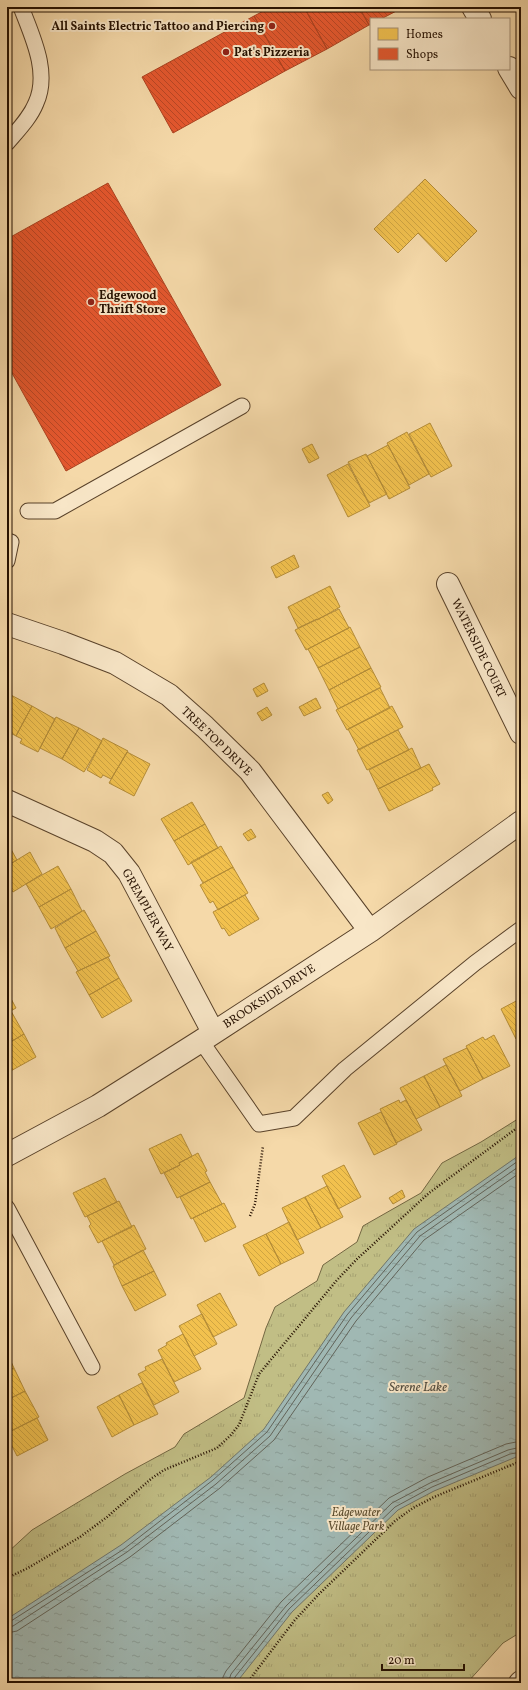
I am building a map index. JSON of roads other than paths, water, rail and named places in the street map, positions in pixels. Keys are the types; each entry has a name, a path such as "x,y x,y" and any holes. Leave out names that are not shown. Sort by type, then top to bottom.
{"street":[{"path":"473,7 479,18"},
{"path":"510,70 521,88"},
{"name":"WATERSIDE COURT","path":"448,584 521,733"},
{"name":"TREE TOP DRIVE","path":"7,624 115,663 168,695 205,726 250,771 370,931"},
{"name":"GREMPLER WAY","path":"7,801 96,840 113,853 129,873 207,1036"},
{"name":"BROOKSIDE DRIVE","path":"7,1155 98,1106 370,931 521,822"}],"lane":[{"path":"7,143 26,121 37,102 41,81 39,58 21,7"},
{"path":"28,511 55,511 242,406"},
{"path":"7,541 11,542 7,561"},
{"path":"207,1036 259,1124 294,1118 345,1069 474,963 521,929"},
{"path":"7,1208 92,1367"}],"water":[{"name":"Serene Lake","path":"521,1154 521,1455 434,1491 398,1510 292,1612 236,1683 7,1683 7,1619 121,1545 211,1477 264,1429 344,1312 414,1229"}],"place":[{"name":"All Saints Electric Tattoo and Piercing","path":"272,26"},
{"name":"Pat's Pizzeria","path":"226,52"},
{"name":"Edgewood Thrift Store","path":"91,302"}],"park label":[{"name":"Edgewater Village Park","path":"356,1519"}]}
